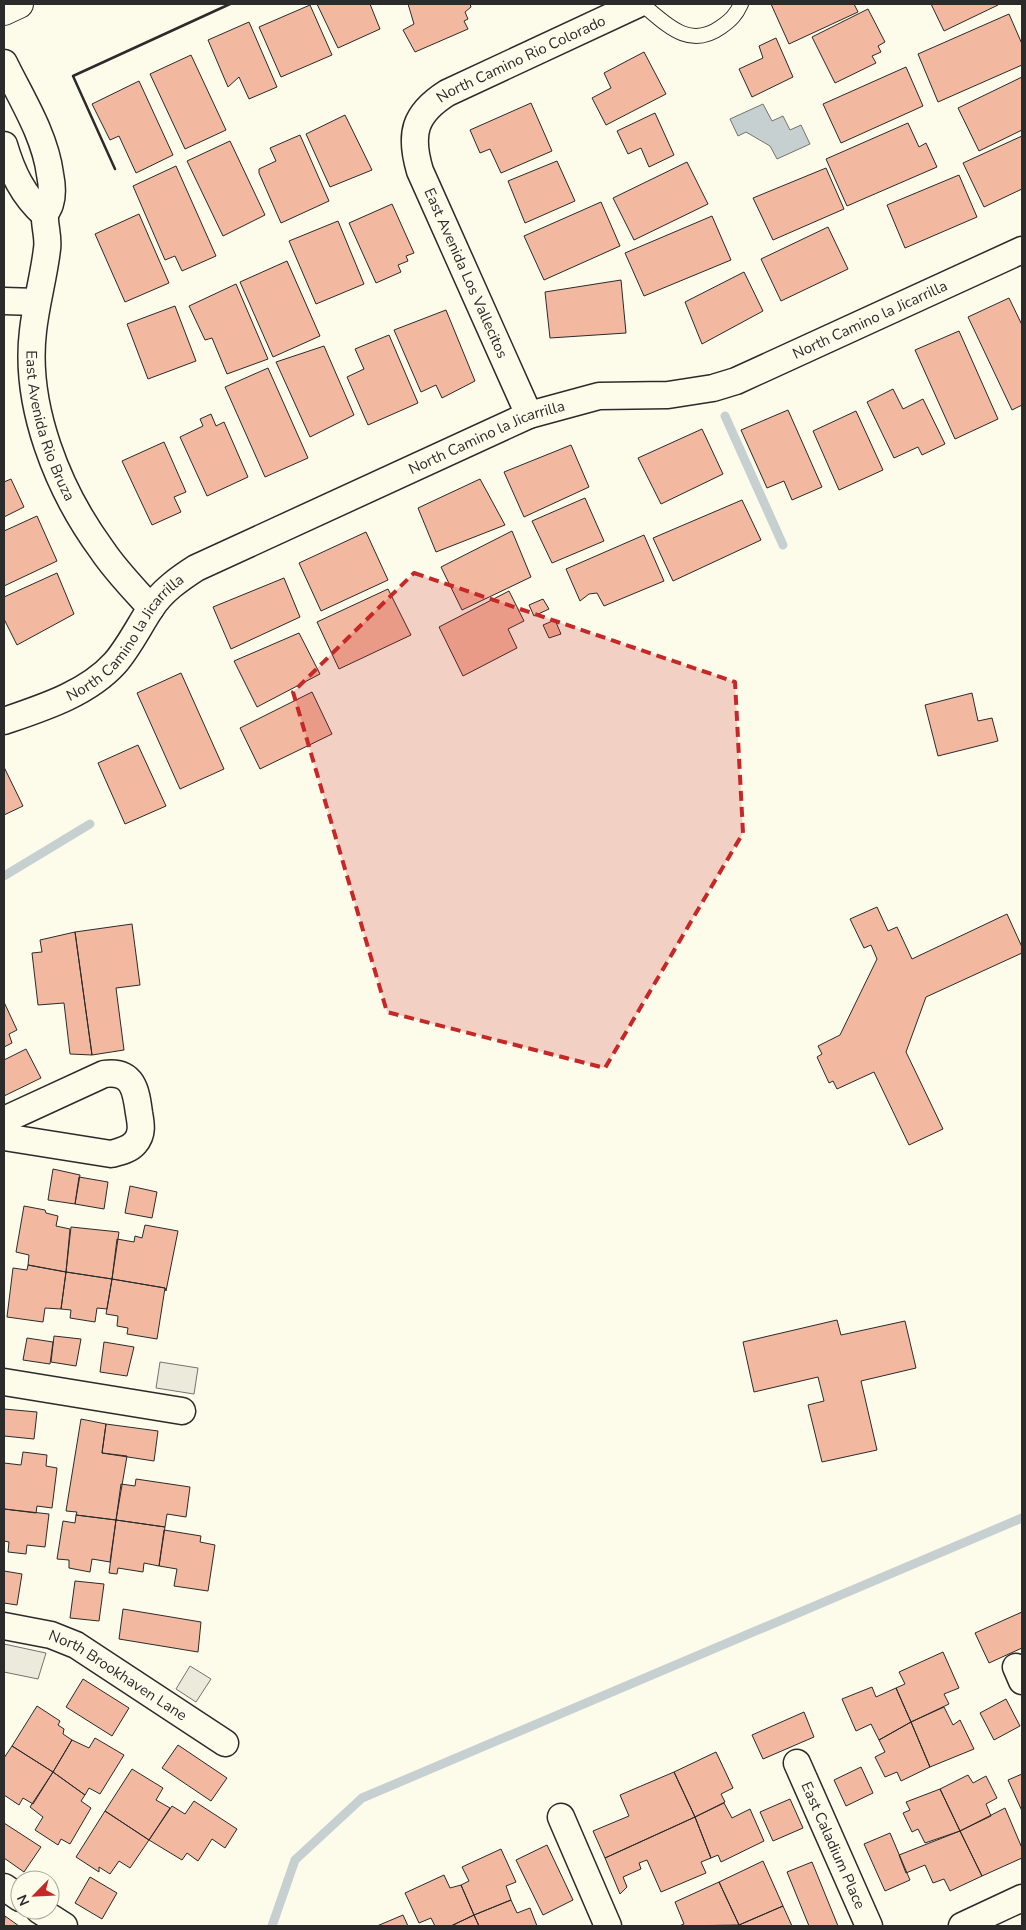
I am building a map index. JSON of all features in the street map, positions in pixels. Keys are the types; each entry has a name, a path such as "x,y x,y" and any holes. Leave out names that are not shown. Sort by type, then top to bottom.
{"main road":[{"path":"4,11 19,4"}],"street":[{"name":"North Camino Rio Colorado","path":"416,128 422,114 432,102 447,93 638,4"},
{"name":"East Avenida Rio Bruza","path":"4,63 36,128 50,175 50,203 45,215 48,246 33,332 33,384 38,413 72,500 86,527 112,564 151,608"},
{"path":"4,139 36,128"},
{"name":"East Avenida Los Vallecitos","path":"416,128 414,142 420,171 529,415"},
{"path":"4,145 17,180 30,200 45,215"},
{"name":"North Camino la Jicarrilla","path":"4,721 44,707 84,688 102,675 115,663 163,593 196,568 529,415 599,396 668,395 712,388 736,381 1022,250"},
{"path":"4,301 37,302"},
{"path":"4,1120 104,1074 115,1072 125,1076 137,1093 142,1131 136,1143 124,1151 111,1154 4,1137"},
{"path":"4,1382 182,1411"},
{"name":"North Brookhaven Lane","path":"4,1626 51,1635 76,1646 225,1743"},
{"name":"East Caladium Place","path":"797,1763 869,1926"},
{"path":"561,1817 608,1926"},
{"path":"962,1926 1022,1898"}],"lane":[{"path":"642,4 680,33 696,38 715,31 734,17 741,4"}],"highlighted area":[{"path":"414,573 735,682 743,833 605,1068 387,1012 293,692"}],"shaded area":[{"path":"763,104 772,121 783,116 790,130 801,125 810,144 777,159 770,146 746,132 738,136 730,119"},
{"path":"160,1362 198,1368 194,1394 156,1388"},
{"path":"4,1644 46,1653 38,1679 4,1672"},
{"path":"190,1666 211,1679 196,1702 176,1689"}],"building":[{"path":"317,4 370,4 380,29 338,48"},
{"path":"408,4 470,4 471,7 465,12 468,19 464,21 468,29 415,52 403,30 414,24"},
{"path":"771,4 854,4 858,12 789,44"},
{"path":"931,4 997,4 998,5 944,31"},
{"path":"310,5 332,55 281,77 259,27"},
{"path":"868,9 885,42 878,46 881,52 872,56 876,63 835,83 812,37"},
{"path":"1009,14 1022,44 1022,65 938,102 918,54"},
{"path":"249,22 277,87 249,99 239,77 228,87 208,40"},
{"path":"776,38 793,77 752,97 739,69 763,58 759,46"},
{"path":"644,52 666,94 606,125 592,98 611,88 604,73"},
{"path":"191,55 226,130 185,149 150,74"},
{"path":"906,67 923,106 841,143 823,104"},
{"path":"1022,77 1022,130 979,151 958,108"},
{"path":"139,81 173,155 136,173 119,136 110,140 92,104"},
{"path":"531,103 552,151 501,173 490,149 480,153 470,130"},
{"path":"655,113 674,155 649,167 641,148 628,154 617,131"},
{"path":"345,115 372,170 330,187 306,134"},
{"path":"908,123 919,147 926,143 937,167 847,206 826,159"},
{"path":"300,135 329,201 281,223 259,173 259,169 276,161 270,148"},
{"path":"1022,136 1022,189 984,207 963,163"},
{"path":"230,141 265,215 223,236 187,161"},
{"path":"557,161 575,201 525,223 508,181"},
{"path":"687,162 708,204 634,240 613,198"},
{"path":"176,166 216,256 182,271 175,256 165,260 133,186"},
{"path":"826,168 844,209 773,240 753,198"},
{"path":"959,175 977,217 905,248 887,205"},
{"path":"601,202 620,246 544,280 524,236"},
{"path":"392,204 414,253 406,256 408,261 398,265 401,272 376,283 349,223"},
{"path":"139,214 169,283 125,302 95,234"},
{"path":"712,216 731,260 644,296 625,253"},
{"path":"338,221 364,284 316,304 289,241"},
{"path":"828,227 848,269 781,301 761,259"},
{"path":"287,261 320,336 273,357 240,282"},
{"path":"744,272 763,311 702,344 685,302"},
{"path":"621,280 626,333 550,338 545,292"},
{"path":"236,284 268,359 227,374 212,338 205,340 189,306"},
{"path":"1009,298 1022,325 1022,405 1012,410 968,317"},
{"path":"175,306 196,361 148,379 127,324"},
{"path":"446,310 475,381 442,398 436,385 421,392 394,330"},
{"path":"959,331 998,419 955,439 915,350"},
{"path":"389,335 418,403 368,425 347,377 364,369 355,349"},
{"path":"324,346 354,415 310,437 276,362"},
{"path":"268,368 308,458 265,477 225,387"},
{"path":"893,389 903,409 923,399 945,444 922,455 918,447 894,458 867,402"},
{"path":"788,410 822,487 792,500 784,481 767,488 741,430"},
{"path":"856,411 883,470 839,490 813,431"},
{"path":"211,414 216,426 224,422 248,477 207,496 180,437 203,426 200,419"},
{"path":"702,429 723,474 661,504 638,458"},
{"path":"164,442 186,492 174,497 181,512 152,525 122,461"},
{"path":"571,445 589,487 524,517 504,472"},
{"path":"11,479 24,507 4,517 4,482"},
{"path":"480,479 505,525 436,552 418,508"},
{"path":"585,498 604,541 552,563 532,521"},
{"path":"742,500 761,540 673,581 653,538"},
{"path":"37,516 57,561 4,586 4,531"},
{"path":"512,531 531,577 462,610 441,567"},
{"path":"366,532 388,580 321,611 299,563"},
{"path":"644,535 664,581 604,606 597,593 589,594 580,601 566,569"},
{"path":"57,573 74,614 17,645 4,619 4,597"},
{"path":"284,578 300,617 231,649 213,607"},
{"path":"388,589 411,635 339,669 317,622"},
{"path":"509,591 524,621 508,629 517,648 463,676 439,627"},
{"path":"543,599 549,609 534,616 529,605"},
{"path":"555,620 561,634 549,638 543,625"},
{"path":"299,633 320,674 257,707 234,661"},
{"path":"181,673 224,769 180,789 137,693"},
{"path":"312,692 332,734 260,769 240,728"},
{"path":"972,693 978,721 992,718 998,741 938,756 925,705"},
{"path":"138,745 166,806 125,824 98,763"},
{"path":"4,767 23,806 4,815"},
{"path":"877,907 888,931 897,927 912,959 1007,914 1022,947 1022,953 926,997 906,1052 943,1129 909,1145 874,1072 837,1089 833,1081 829,1083 817,1057 822,1054 818,1046 840,1035 877,959 871,945 864,948 850,919"},
{"path":"132,924 140,985 116,988 124,1050 92,1055 75,932"},
{"path":"75,932 92,1055 70,1054 64,1003 38,1005 32,953 42,952 40,940"},
{"path":"4,1002 17,1030 9,1034 12,1043 4,1047"},
{"path":"26,1049 41,1078 4,1096 4,1060"},
{"path":"53,1169 80,1175 75,1204 48,1200"},
{"path":"79,1177 108,1182 104,1209 75,1204"},
{"path":"130,1186 157,1192 152,1218 125,1213"},
{"path":"24,1206 45,1210 46,1213 58,1216 56,1226 70,1229 66,1272 28,1265 29,1255 16,1252"},
{"path":"145,1225 178,1231 166,1291 165,1288 112,1279 117,1239 134,1242 135,1236 142,1238"},
{"path":"71,1227 119,1232 112,1279 66,1272"},
{"path":"28,1265 66,1272 61,1309 45,1308 43,1322 7,1317 13,1268 27,1270"},
{"path":"66,1272 112,1279 107,1309 97,1308 95,1322 70,1318 71,1310 61,1309"},
{"path":"112,1279 165,1288 157,1339 127,1334 128,1328 117,1326 118,1316 106,1314"},
{"path":"837,1320 841,1335 905,1321 916,1368 861,1381 877,1450 822,1462 808,1405 824,1401 818,1377 754,1392 743,1342"},
{"path":"54,1336 81,1339 76,1366 51,1362"},
{"path":"27,1338 53,1342 50,1364 23,1360"},
{"path":"104,1342 134,1347 127,1376 100,1372"},
{"path":"4,1409 37,1412 34,1439 4,1436"},
{"path":"81,1419 106,1424 102,1453 127,1456 116,1520 76,1515 77,1512 66,1511"},
{"path":"106,1424 158,1431 154,1461 102,1453"},
{"path":"23,1452 47,1455 46,1466 57,1468 52,1508 37,1506 36,1513 4,1509 4,1463 21,1465"},
{"path":"136,1479 190,1487 186,1517 167,1514 165,1527 116,1520 121,1484 135,1486"},
{"path":"4,1509 49,1514 45,1547 27,1545 26,1554 8,1552 9,1542 4,1541"},
{"path":"76,1515 116,1520 110,1562 92,1559 90,1572 69,1568 69,1560 57,1559 63,1521 75,1523"},
{"path":"116,1520 165,1527 159,1566 144,1563 143,1572 118,1568 117,1574 109,1573"},
{"path":"164,1530 201,1536 200,1542 215,1545 208,1591 174,1586 177,1569 159,1566"},
{"path":"4,1571 22,1574 17,1605 4,1603"},
{"path":"75,1581 104,1584 99,1621 70,1618"},
{"path":"123,1609 201,1622 198,1652 119,1639"},
{"path":"1022,1612 1022,1648 989,1663 975,1633"},
{"path":"943,1652 959,1688 944,1694 949,1704 911,1722 896,1688 905,1684 899,1672"},
{"path":"83,1679 129,1708 112,1736 66,1707"},
{"path":"872,1687 876,1697 896,1688 911,1722 879,1740 871,1724 856,1731 842,1699"},
{"path":"1006,1699 1020,1726 994,1740 980,1713"},
{"path":"37,1706 60,1721 58,1725 64,1729 63,1734 72,1740 53,1772 12,1746"},
{"path":"944,1707 953,1725 960,1720 974,1749 930,1767 911,1722"},
{"path":"804,1712 814,1737 763,1759 752,1735"},
{"path":"911,1722 930,1767 901,1781 897,1772 885,1777 875,1757 885,1752 879,1740"},
{"path":"95,1738 124,1755 100,1794 89,1788 85,1795 53,1772 72,1740 89,1748"},
{"path":"178,1745 227,1778 211,1801 162,1768"},
{"path":"12,1746 53,1772 33,1804 23,1798 19,1805 4,1795 4,1758"},
{"path":"716,1752 733,1788 721,1794 725,1802 695,1817 674,1772"},
{"path":"861,1767 873,1793 846,1806 834,1780"},
{"path":"132,1769 163,1788 156,1800 170,1808 149,1840 105,1811"},
{"path":"53,1772 85,1795 81,1801 91,1808 70,1844 61,1839 58,1845 35,1830 43,1817 30,1807"},
{"path":"674,1772 695,1817 605,1858 593,1831 629,1816 620,1795"},
{"path":"1022,1774 1022,1811 1008,1780"},
{"path":"968,1775 973,1783 986,1776 997,1798 986,1804 991,1816 960,1831 940,1789"},
{"path":"940,1789 960,1831 925,1843 918,1829 912,1832 903,1813 910,1810 906,1802"},
{"path":"790,1799 803,1828 773,1841 760,1812"},
{"path":"194,1801 237,1829 225,1848 212,1839 198,1861 187,1853 182,1860 149,1840 172,1806 185,1814"},
{"path":"724,1803 732,1818 750,1809 764,1841 721,1862 718,1855 711,1858 695,1817"},
{"path":"1005,1808 1022,1848 1022,1858 982,1876 960,1831"},
{"path":"105,1811 149,1840 130,1868 119,1861 110,1874 99,1867 99,1872 76,1857"},
{"path":"695,1817 711,1858 701,1862 706,1873 661,1892 647,1860 639,1863 641,1869 623,1877 627,1887 620,1894 605,1858"},
{"path":"4,1823 41,1847 25,1870 21,1870 4,1858"},
{"path":"960,1831 982,1876 950,1891 944,1879 933,1883 925,1865 906,1873 899,1855"},
{"path":"890,1833 910,1880 885,1891 864,1844"},
{"path":"547,1845 573,1900 543,1915 516,1860"},
{"path":"501,1849 516,1882 506,1886 511,1900 474,1915 461,1885 469,1881 462,1867"},
{"path":"763,1861 783,1906 739,1925 719,1882"},
{"path":"812,1862 838,1926 809,1926 787,1872"},
{"path":"444,1875 450,1888 461,1885 474,1915 451,1926 435,1926 431,1918 419,1923 405,1893"},
{"path":"90,1877 117,1893 102,1919 75,1903"},
{"path":"719,1882 739,1925 679,1926 684,1924 675,1902"},
{"path":"511,1900 517,1913 530,1908 537,1926 479,1926 474,1915"},
{"path":"783,1906 792,1926 739,1926 739,1925"},
{"path":"403,1915 408,1926 377,1926"},
{"path":"474,1915 479,1926 451,1926"},
{"path":"5,1916 19,1926 4,1926"}],"waterway":[{"path":"725,416 783,545"},
{"path":"4,876 90,824"},
{"path":"272,1926 295,1860 362,1798 1022,1518"}],"wall":[{"path":"115,169 73,76 230,4"}]}
